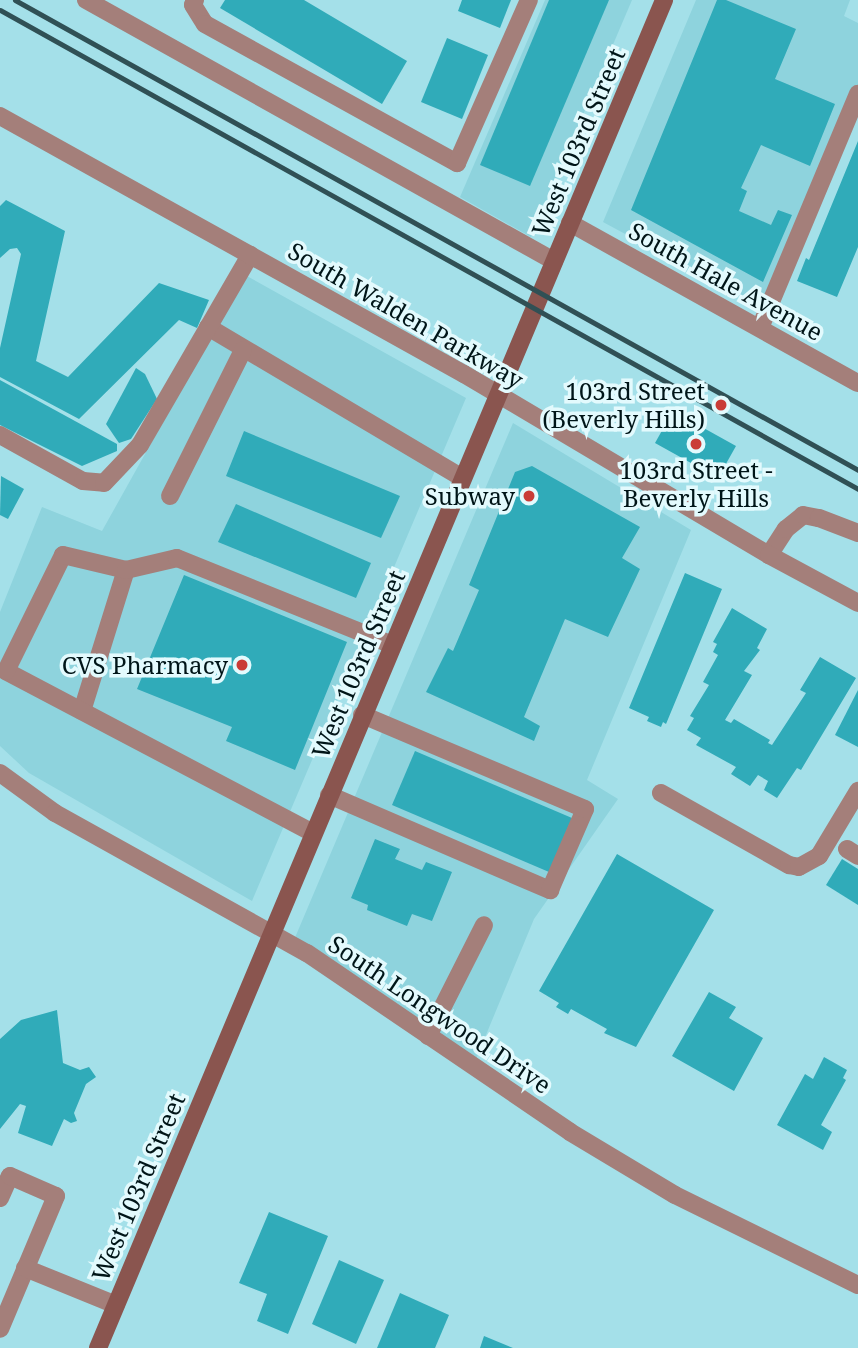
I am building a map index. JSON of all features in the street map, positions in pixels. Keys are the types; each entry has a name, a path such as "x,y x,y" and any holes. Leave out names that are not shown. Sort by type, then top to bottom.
{"main road":[{"name":"West 103rd Street","path":"98,1348 664,0"}],"street":[{"path":"86,0 554,261"},
{"path":"195,0 193,5 205,24 457,163 529,0"},
{"path":"760,328 858,94"},
{"name":"South Walden Parkway","path":"0,116 498,394 769,555 858,603"},
{"name":"South Hale Avenue","path":"570,223 858,383"},
{"path":"0,435 83,481 104,483 140,445 250,255"},
{"path":"208,327 463,478"},
{"path":"170,496 243,350"},
{"path":"769,555 786,529 803,515 819,518 858,533"},
{"path":"313,832 6,671 63,555 126,570 177,558 392,645"},
{"path":"82,711 126,570"},
{"path":"329,794 550,890 585,809 362,715"},
{"name":"South Longwood Drive","path":"0,773 55,813 271,932 570,1132 675,1195 858,1286"},
{"path":"661,793 789,865 799,867 823,850 858,791"},
{"path":"428,1036 484,925"},
{"path":"0,1198 9,1176 56,1196 0,1329"},
{"path":"24,1268 116,1305"}],"shaded area":[{"path":"545,0 632,0 531,237 460,197"},
{"path":"696,0 850,0 844,16 858,23 858,89 764,309 603,222"},
{"path":"245,275 466,398 252,901 29,773 0,746 0,612 42,507 102,531"},
{"path":"513,423 691,530 587,780 618,799 534,919 476,1059 294,940"}],"building":[{"path":"225,0 304,0 407,61 382,104 220,8"},
{"path":"462,0 511,0 500,28 458,11"},
{"path":"549,0 609,0 530,186 480,165"},
{"path":"717,0 726,0 796,29 775,79 835,104 810,166 761,145 741,188 747,191 739,211 771,225 778,210 792,215 763,282 631,210"},
{"path":"447,38 488,55 462,119 421,102"},
{"path":"858,141 858,247 837,297 797,281 806,258 809,260"},
{"path":"6,200 65,231 36,361 68,377 159,283 209,300 197,328 179,320 79,419 0,377 0,348 21,254 17,248 10,249 0,258 0,206"},
{"path":"136,368 145,374 157,399 131,439 119,443 106,424"},
{"path":"0,380 117,444 117,451 82,466 0,425"},
{"name":"103rd Street - Beverly Hills","path":"673,411 736,446 718,478 655,443"},
{"path":"244,431 400,496 381,538 226,476"},
{"path":"532,466 640,527 622,558 640,569 608,637 565,619 524,717 540,726 534,741 426,692 448,648 453,651 479,590 469,585 515,472"},
{"path":"1,476 24,489 8,519 0,515"},
{"path":"236,504 371,563 356,598 218,542"},
{"path":"685,573 722,589 666,724 663,722 661,727 647,721 649,717 629,708"},
{"name":"CVS Pharmacy","path":"184,575 347,642 295,770 226,741 232,727 137,689"},
{"path":"732,608 767,629 757,648 760,650 744,671 752,675 725,720 731,723 734,719 770,740 768,743 772,745 806,693 800,690 820,657 856,678 801,770 797,768 777,798 764,790 768,781 758,775 750,786 731,774 736,767 696,745 701,738 687,730 694,718 690,716 709,685 703,682 718,655 713,652 717,644 713,642"},
{"path":"858,690 858,747 835,735"},
{"path":"415,751 572,818 549,872 392,805"},
{"path":"375,839 400,849 395,859 422,870 426,862 452,872 432,921 412,914 407,926 367,910 368,905 351,898"},
{"path":"617,854 714,910 636,1047 604,1033 607,1029 571,1009 568,1014 556,1007 559,1003 539,991"},
{"path":"842,859 858,869 858,905 826,885"},
{"path":"709,992 736,1007 729,1018 763,1038 734,1091 672,1056"},
{"path":"57,1010 63,1063 80,1070 89,1067 96,1077 86,1084 74,1113 77,1121 71,1123 64,1119 52,1146 18,1133 26,1106 20,1104 0,1129 0,1039 21,1020"},
{"path":"824,1057 847,1070 843,1078 846,1080 821,1125 832,1132 823,1150 777,1125 805,1074 813,1079"},
{"path":"269,1212 328,1236 288,1334 257,1321 267,1294 239,1283"},
{"path":"339,1260 384,1280 356,1344 312,1324"},
{"path":"400,1293 449,1315 435,1348 377,1348"},
{"path":"484,1336 513,1348 480,1348"}],"railway":[{"path":"15,0 858,470"},
{"path":"0,10 858,489"}],"place":[{"name":"103rd Street (Beverly Hills)","path":"721,405"},
{"name":"103rd Street - Beverly Hills","path":"696,444"},
{"name":"Subway","path":"529,496"},
{"name":"CVS Pharmacy","path":"242,665"}]}
